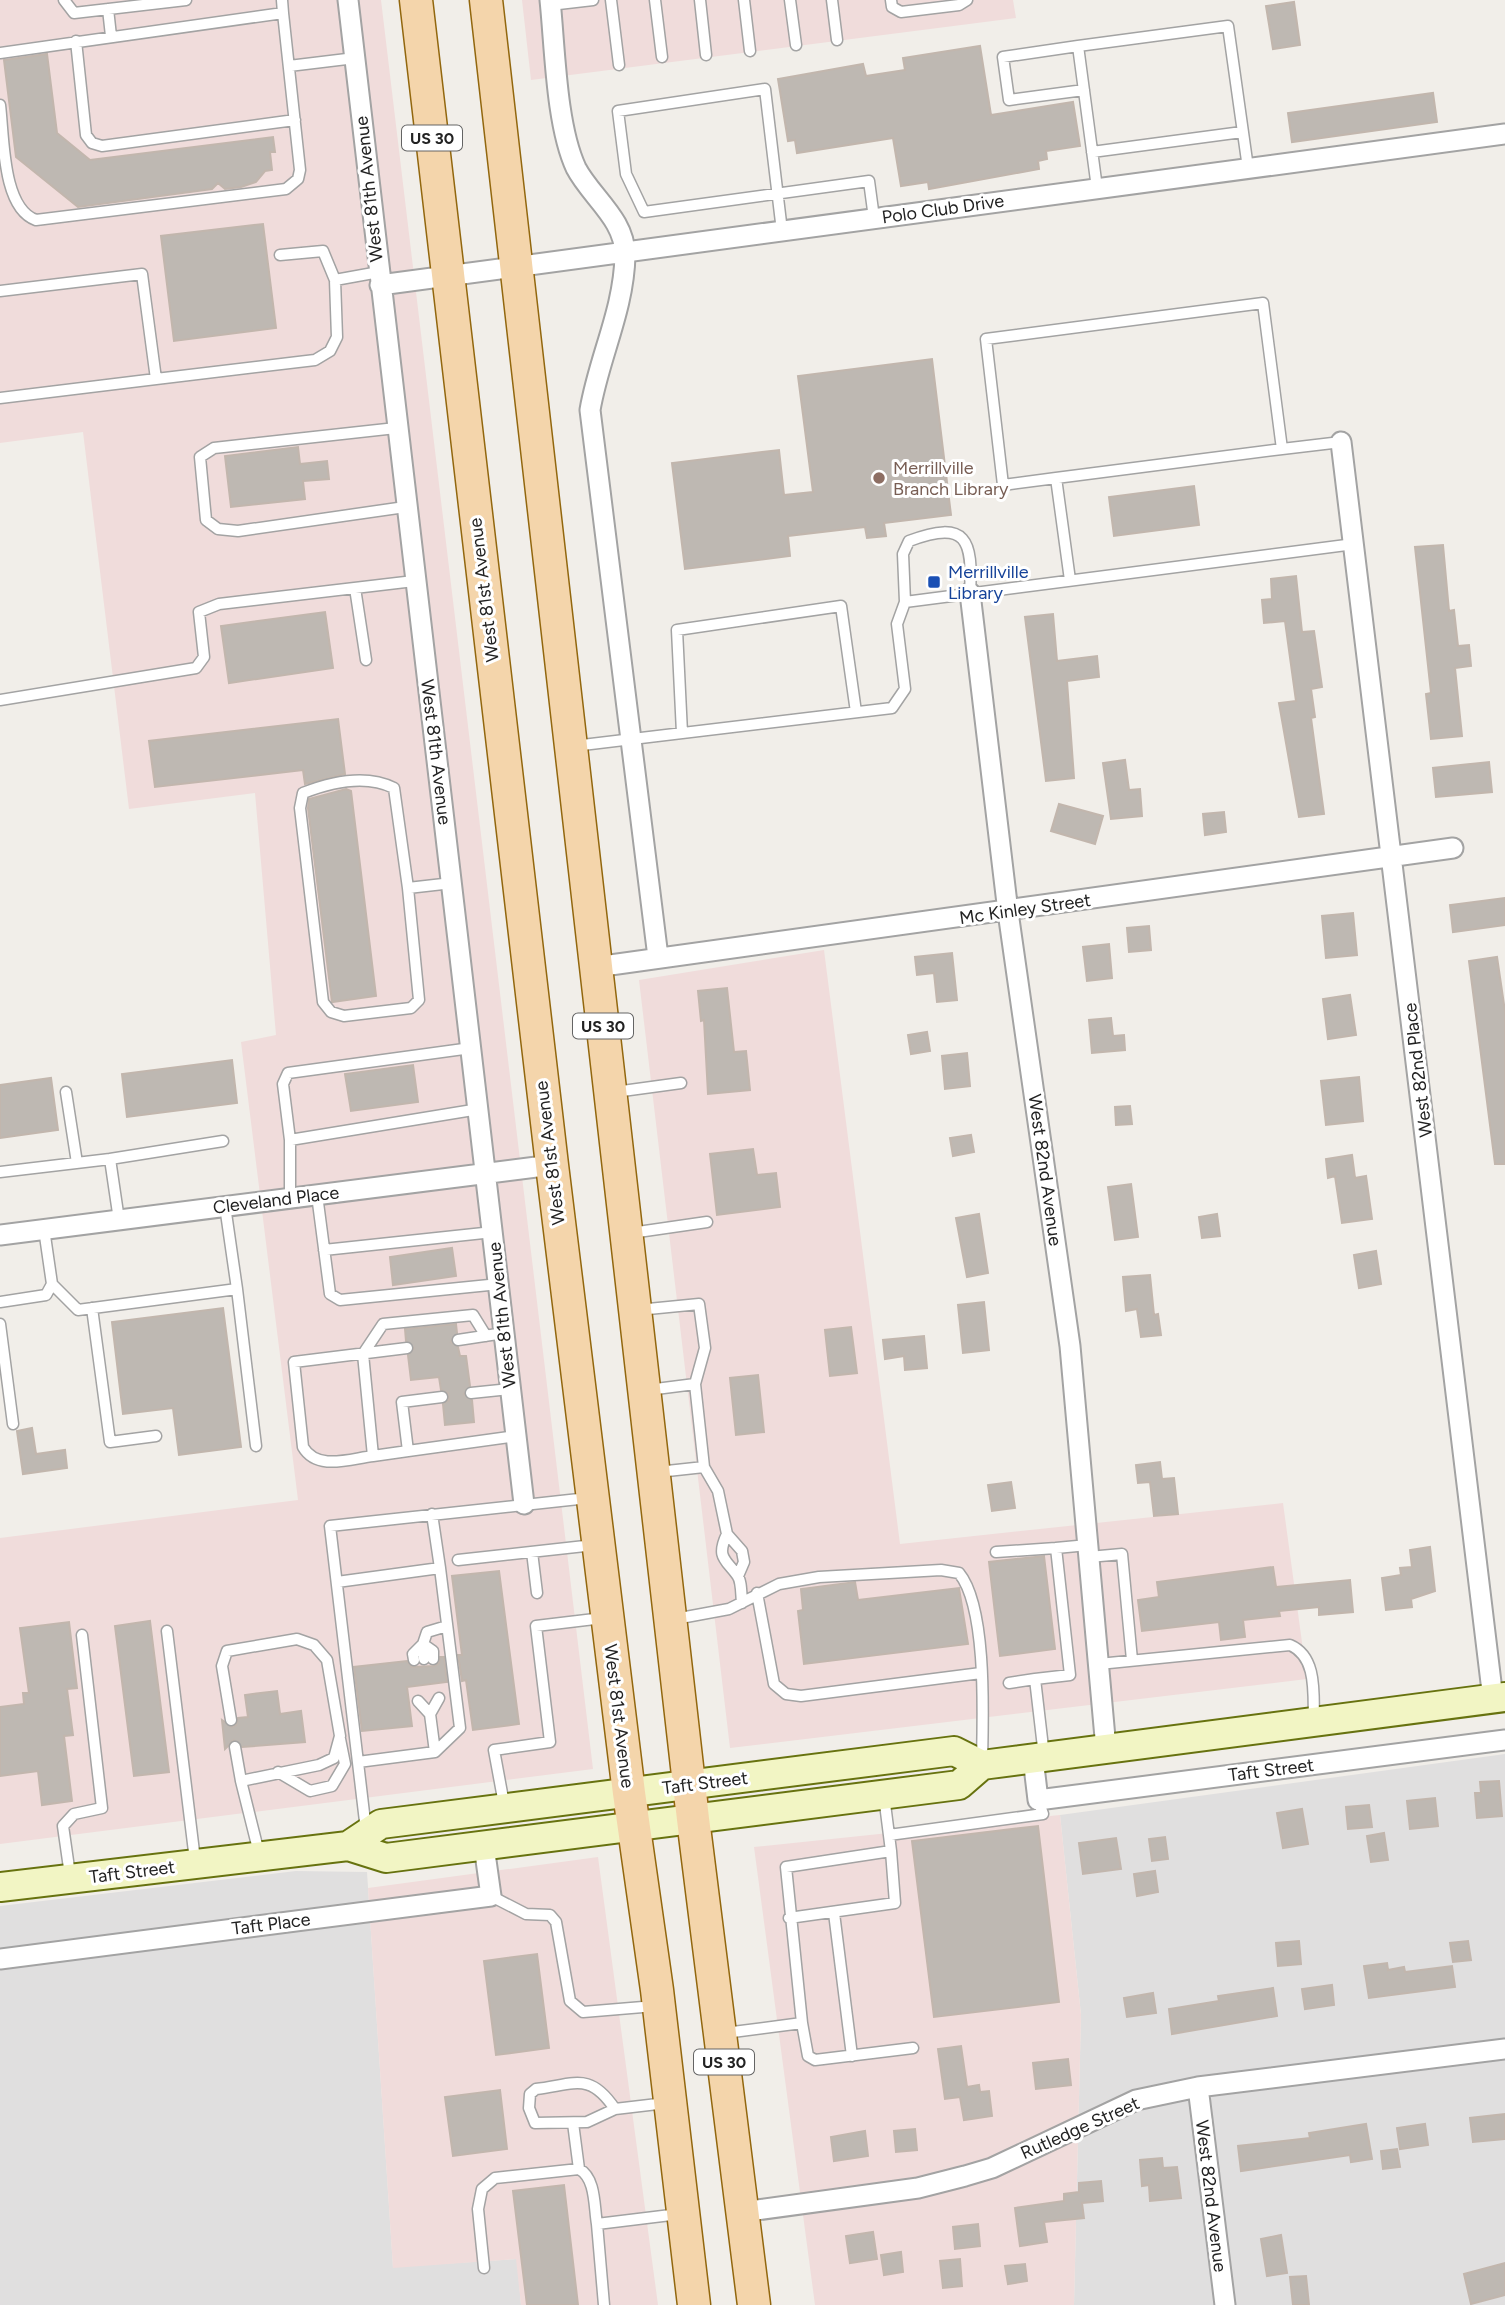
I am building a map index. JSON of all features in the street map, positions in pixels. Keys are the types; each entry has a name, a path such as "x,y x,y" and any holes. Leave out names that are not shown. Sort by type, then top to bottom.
{"main road":[{"name":"West 81st Avenue","path":"416,0 592,1497 633,1826 659,2006 694,2305"},
{"name":"US 30","path":"486,0 693,1819 754,2305"},
{"name":"Taft Street","path":"357,1839 386,1858 484,1846 959,1785 982,1765 1499,1698"},
{"name":"Taft Street","path":"0,1887 260,1857 357,1839 381,1824 954,1751 982,1765"}],"street":[{"name":"West 81th Avenue","path":"348,0 405,507 499,1284 495,1335 510,1389 524,1504"},
{"path":"550,3 565,134 577,169 614,221 625,252 620,303 596,372 590,410 658,957"},
{"name":"Polo Club Drive","path":"379,279 447,276 517,267 1505,134"},
{"name":"West 82nd Place","path":"1341,442 1499,1698"},
{"name":"West 82nd Avenue","path":"970,593 1008,912 1070,1346 1106,1749"},
{"name":"Mc Kinley Street","path":"596,967 1008,912 1392,854 1453,848"},
{"name":"Cleveland Place","path":"0,1235 552,1165"},
{"name":"Taft Street","path":"1038,1800 1505,1740"},
{"path":"1038,1757 1038,1800"},
{"path":"484,1846 491,1896"},
{"name":"Taft Place","path":"0,1959 491,1896"},
{"name":"Rutledge Street","path":"742,2211 943,2183 992,2168 1136,2100 1198,2087 1505,2049"},
{"name":"West 82nd Avenue","path":"1198,2087 1225,2305"}],"lane":[{"path":"64,0 74,13 186,0"},
{"path":"0,105 11,190 23,212 36,220 286,190 298,179 300,170 282,0"},
{"path":"550,3 593,0"},
{"path":"611,0 618,65"},
{"path":"655,0 662,57"},
{"path":"700,0 706,55"},
{"path":"744,0 750,51"},
{"path":"790,0 796,45"},
{"path":"832,0 837,40"},
{"path":"891,0 896,12 926,4 959,5 967,0"},
{"path":"108,9 111,36"},
{"path":"0,53 283,13"},
{"path":"1084,90 1009,100 1003,57 1228,26 1248,168"},
{"path":"76,41 86,135 92,143 102,146 295,120"},
{"path":"1078,46 1097,188"},
{"path":"289,66 355,58"},
{"path":"782,231 778,194 765,89 618,111 626,174 644,212 778,194 869,181 874,218"},
{"path":"1092,152 1242,132"},
{"path":"0,398 315,360 330,351 337,337 335,280 323,251 280,256"},
{"path":"0,291 142,274 156,379"},
{"path":"335,280 379,279"},
{"path":"1282,449 1264,303 986,339 1003,485 1341,442"},
{"path":"397,428 214,448 200,457 206,520 218,528 238,531 405,507"},
{"path":"1056,478 1070,580"},
{"path":"571,747 892,708 902,697 904,679 897,624 905,602 903,554 909,541 924,535 961,535 967,542 972,561 970,593"},
{"path":"905,602 1354,544"},
{"path":"0,700 196,668 204,657 199,612 219,604 414,581"},
{"path":"355,588 366,660"},
{"path":"682,733 677,630 841,606 856,712"},
{"path":"375,780 394,788 408,888 419,1000 411,1008 344,1016 331,1012 323,1002 300,808 303,793 330,784 375,780"},
{"path":"408,888 452,883"},
{"path":"290,1198 290,1140 283,1084 288,1073 471,1048"},
{"path":"611,1093 681,1083"},
{"path":"66,1092 77,1163"},
{"path":"290,1140 479,1109"},
{"path":"0,1172 110,1159 223,1141"},
{"path":"110,1159 119,1220"},
{"path":"317,1195 330,1294 340,1300 499,1284"},
{"path":"225,1206 256,1446"},
{"path":"627,1233 708,1222"},
{"path":"44,1229 52,1284 78,1310 237,1289"},
{"path":"324,1250 493,1231"},
{"path":"0,1302 46,1295 52,1284"},
{"path":"635,1310 699,1304 705,1348 695,1384 704,1467 718,1491 727,1534 741,1551 744,1562 738,1576 742,1604"},
{"path":"92,1308 110,1442 156,1436"},
{"path":"373,1456 363,1354 383,1324 473,1315 495,1335"},
{"path":"0,1324 13,1424"},
{"path":"458,1340 495,1335"},
{"path":"407,1348 294,1362 303,1447 309,1458 320,1462 516,1436"},
{"path":"645,1391 695,1384"},
{"path":"471,1393 510,1389"},
{"path":"408,1451 402,1402 442,1397"},
{"path":"654,1472 704,1467"},
{"path":"357,1839 358,1762 330,1526 592,1497"},
{"path":"358,1762 435,1752 460,1728 432,1514"},
{"path":"727,1534 722,1544 724,1563 738,1576"},
{"path":"458,1560 598,1545"},
{"path":"1009,1683 1070,1675 1056,1548"},
{"path":"996,1552 1056,1548 1122,1554 1132,1660"},
{"path":"532,1552 537,1593"},
{"path":"337,1582 440,1568"},
{"path":"671,1620 729,1609 779,1584 818,1577 941,1570 959,1573 969,1584 977,1618 982,1765"},
{"path":"757,1593 774,1684 786,1694 801,1696 980,1670"},
{"path":"504,1808 494,1749 550,1742 536,1626 607,1617"},
{"path":"423,1644 433,1651 424,1659 413,1654 423,1644 427,1632 447,1626"},
{"path":"167,1631 195,1864"},
{"path":"71,1879 63,1826 74,1814 102,1808 82,1635"},
{"path":"231,1720 222,1666 227,1651 297,1639 314,1645 327,1660 345,1764 332,1786 310,1791 278,1772"},
{"path":"1099,1664 1290,1645 1299,1649 1308,1660 1312,1675 1314,1722"},
{"path":"1035,1679 1038,1757"},
{"path":"430,1714 428,1699 435,1752"},
{"path":"241,1781 319,1765 334,1758 340,1736"},
{"path":"235,1746 260,1857"},
{"path":"789,1919 895,1903 884,1794"},
{"path":"889,1835 1043,1814 1038,1800"},
{"path":"891,1851 786,1867 789,1919 808,2056 811,2059 852,2056 913,2048"},
{"path":"491,1896 526,1914 550,1914 556,1922 570,2001 576,2010 583,2012 659,2006"},
{"path":"834,1913 852,2056"},
{"path":"721,2034 802,2023"},
{"path":"615,2109 603,2091 592,2084 536,2089 530,2094 529,2108 535,2123 587,2122 615,2109 670,2102"},
{"path":"573,2123 579,2169"},
{"path":"484,2268 478,2209 482,2189 495,2178 579,2169 586,2172 591,2185 604,2305"},
{"path":"597,2224 683,2213"}],"shaded area":[{"path":"0,0 381,0 593,1769 0,1844 0,1538 298,1500 241,1042 276,1035 255,793 129,809 83,432 0,443"},
{"path":"522,0 1013,0 1016,18 531,80"},
{"path":"824,950 900,1544 1283,1503 1307,1679 730,1748 639,980"},
{"path":"1505,1754 1505,2305 1074,2305 1081,2015 1060,1815"},
{"path":"1060,1815 1081,2015 1074,2305 815,2305 754,1847"},
{"path":"598,1857 658,2305 521,2305 516,2259 393,2268 368,1888"},
{"path":"296,1871 367,1872 393,2267 517,2259 521,2305 0,2305 0,1906"}],"building":[{"path":"1294,2 1300,45 1273,49 1266,6"},
{"path":"980,46 991,115 1073,102 1080,146 1046,151 1047,159 1038,161 1039,169 929,189 928,182 901,186 893,138 797,153 795,140 788,141 778,79 863,64 866,76 905,70 903,58"},
{"path":"47,54 57,133 90,160 273,137 275,152 270,152 272,170 265,171 256,182 241,187 225,189 218,183 212,189 78,207 16,157 4,60"},
{"path":"1433,93 1437,122 1292,142 1288,113"},
{"path":"263,224 276,328 174,341 161,236"},
{"name":"Merrillville Branch Library","path":"932,359 951,515 884,523 886,536 867,538 865,527 788,536 790,556 685,569 672,463 779,450 784,495 813,492 798,376"},
{"path":"298,447 300,464 327,461 329,479 303,481 305,499 231,507 225,456"},
{"path":"1194,486 1199,525 1114,536 1109,497"},
{"path":"1443,545 1449,611 1454,610 1458,646 1469,645 1471,666 1455,668 1462,736 1431,739 1426,694 1431,693 1415,547"},
{"path":"1296,576 1302,632 1314,631 1322,687 1311,689 1315,717 1311,718 1324,814 1299,817 1279,703 1296,701 1285,621 1264,623 1262,600 1272,599 1271,579"},
{"path":"325,612 333,668 229,683 221,626"},
{"path":"1053,614 1057,661 1097,656 1099,677 1067,681 1074,778 1046,781 1025,617"},
{"path":"338,719 345,774 305,784 303,770 155,787 149,741"},
{"path":"1125,760 1129,790 1140,789 1142,816 1111,819 1103,763"},
{"path":"1489,762 1492,792 1436,797 1433,768"},
{"path":"346,789 351,791 376,996 332,1002 308,808 309,799"},
{"path":"1059,804 1103,816 1095,844 1051,831"},
{"path":"1224,812 1226,832 1205,835 1203,814"},
{"path":"1505,898 1505,925 1453,932 1450,905"},
{"path":"1353,913 1357,955 1326,958 1322,916"},
{"path":"1149,926 1151,950 1129,952 1127,928"},
{"path":"1109,944 1112,978 1087,981 1083,947"},
{"path":"952,953 957,1000 937,1002 934,973 917,975 915,957"},
{"path":"1497,957 1505,1011 1505,1164 1495,1164 1469,961"},
{"path":"727,988 734,1052 746,1051 750,1090 708,1094 704,1020 701,1021 698,991"},
{"path":"1350,995 1356,1035 1328,1039 1323,999"},
{"path":"1111,1018 1113,1036 1124,1035 1125,1050 1092,1053 1089,1020"},
{"path":"927,1032 930,1051 911,1054 908,1035"},
{"path":"967,1053 970,1086 945,1089 942,1056"},
{"path":"232,1060 237,1103 127,1117 122,1074"},
{"path":"413,1065 418,1102 351,1111 345,1074"},
{"path":"1359,1077 1363,1121 1326,1125 1321,1081"},
{"path":"51,1078 58,1130 0,1138 0,1085"},
{"path":"1130,1106 1132,1124 1116,1125 1115,1107"},
{"path":"971,1135 974,1152 953,1156 950,1138"},
{"path":"753,1149 757,1175 776,1173 780,1207 717,1215 710,1154"},
{"path":"1352,1155 1355,1178 1366,1176 1372,1219 1342,1223 1335,1176 1328,1178 1326,1159"},
{"path":"1131,1184 1138,1237 1115,1240 1108,1187"},
{"path":"979,1214 988,1273 967,1277 956,1218"},
{"path":"1217,1214 1220,1236 1202,1238 1199,1217"},
{"path":"452,1248 456,1276 393,1285 390,1257"},
{"path":"1376,1251 1381,1284 1359,1288 1354,1255"},
{"path":"1150,1275 1154,1315 1158,1314 1161,1335 1141,1337 1137,1309 1126,1311 1123,1277"},
{"path":"984,1302 989,1350 963,1353 958,1305"},
{"path":"223,1308 241,1447 179,1455 173,1408 123,1414 112,1322"},
{"path":"456,1324 457,1333 451,1342 458,1347 460,1356 466,1356 470,1386 464,1394 472,1400 474,1422 445,1425 443,1404 449,1400 448,1393 441,1390 439,1377 411,1380 408,1355 414,1348 406,1341 405,1329"},
{"path":"851,1327 857,1373 830,1376 825,1330"},
{"path":"924,1336 927,1368 905,1370 904,1356 885,1359 883,1340"},
{"path":"758,1375 764,1432 736,1435 730,1378"},
{"path":"32,1428 36,1454 65,1450 67,1468 23,1474 17,1431"},
{"path":"1160,1462 1162,1479 1174,1478 1178,1514 1154,1516 1150,1482 1138,1483 1136,1465"},
{"path":"1011,1482 1015,1508 992,1511 988,1485"},
{"path":"1430,1547 1435,1591 1411,1599 1412,1607 1386,1610 1382,1578 1401,1575 1400,1568 1412,1567 1410,1550"},
{"path":"1044,1556 1055,1649 1000,1656 989,1562"},
{"path":"1273,1567 1276,1587 1350,1580 1353,1612 1319,1615 1319,1607 1279,1611 1280,1616 1243,1620 1245,1637 1221,1640 1219,1622 1142,1631 1138,1600 1159,1597 1157,1582"},
{"path":"499,1571 519,1724 473,1730 466,1680 462,1681 458,1655 462,1655 452,1576"},
{"path":"855,1582 858,1600 959,1588 968,1644 804,1664 798,1611 803,1610 801,1589"},
{"path":"150,1621 169,1772 134,1776 115,1626"},
{"path":"69,1622 77,1688 67,1689 73,1735 64,1736 72,1801 42,1805 38,1771 0,1776 0,1707 24,1704 23,1693 29,1693 20,1628"},
{"path":"440,1657 444,1657 447,1682 407,1687 412,1726 362,1731 354,1667 407,1661 412,1667 434,1666 439,1663"},
{"path":"277,1691 280,1714 301,1711 305,1742 242,1747 234,1740 225,1749 222,1720 232,1727 236,1725 238,1718 248,1717 245,1695"},
{"path":"1499,1781 1502,1816 1477,1818 1475,1793 1481,1793 1480,1782"},
{"path":"1435,1798 1438,1826 1410,1829 1407,1801"},
{"path":"1369,1805 1372,1827 1348,1829 1346,1807"},
{"path":"1302,1809 1308,1844 1283,1848 1277,1813"},
{"path":"1038,1826 1059,2002 934,2017 912,1841"},
{"path":"1384,1833 1388,1860 1371,1862 1367,1836"},
{"path":"1165,1837 1168,1859 1152,1861 1149,1839"},
{"path":"1116,1838 1121,1869 1083,1874 1079,1843"},
{"path":"1155,1871 1158,1892 1137,1896 1134,1874"},
{"path":"1299,1941 1301,1964 1278,1966 1276,1943"},
{"path":"1468,1941 1471,1960 1453,1962 1450,1943"},
{"path":"537,1954 549,2048 496,2055 484,1961"},
{"path":"1387,1963 1388,1970 1404,1967 1405,1972 1452,1966 1455,1987 1369,1998 1364,1966"},
{"path":"1332,1985 1334,2005 1305,2009 1302,1989"},
{"path":"1273,1988 1277,2016 1172,2034 1169,2009 1219,2001 1218,1996"},
{"path":"1153,1993 1156,2013 1127,2017 1124,1998"},
{"path":"961,2046 967,2087 979,2085 980,2092 989,2091 992,2116 964,2120 960,2097 945,2099 938,2049"},
{"path":"1068,2059 1071,2085 1036,2089 1033,2063"},
{"path":"500,2090 507,2149 453,2156 445,2097"},
{"path":"1505,2114 1505,2139 1473,2142 1470,2118"},
{"path":"1366,2124 1372,2159 1351,2162 1350,2155 1241,2171 1238,2146 1310,2138 1309,2133"},
{"path":"1425,2124 1428,2145 1400,2149 1397,2128"},
{"path":"915,2129 917,2150 896,2152 894,2131"},
{"path":"865,2131 868,2156 834,2161 831,2137"},
{"path":"1397,2149 1400,2167 1383,2169 1381,2151"},
{"path":"1162,2158 1163,2168 1177,2167 1181,2198 1150,2201 1149,2185 1142,2186 1140,2160"},
{"path":"1101,2181 1103,2201 1082,2203 1084,2218 1044,2222 1047,2242 1020,2246 1015,2208 1064,2201 1064,2194 1079,2192 1079,2183"},
{"path":"564,2185 578,2305 527,2305 513,2191"},
{"path":"978,2224 980,2246 955,2249 953,2227"},
{"path":"873,2232 877,2259 850,2263 846,2236"},
{"path":"1281,2235 1287,2273 1267,2276 1261,2239"},
{"path":"901,2252 903,2272 884,2275 881,2255"},
{"path":"960,2259 962,2286 943,2288 940,2261"},
{"path":"1505,2263 1505,2295 1471,2304 1464,2274"},
{"path":"1025,2264 1027,2281 1008,2284 1005,2266"},
{"path":"1306,2276 1309,2305 1293,2305 1290,2277"}],"place":[{"name":"Merrillville Branch Library","path":"879,478"},
{"name":"Merrillville Library","path":"934,582"}]}
